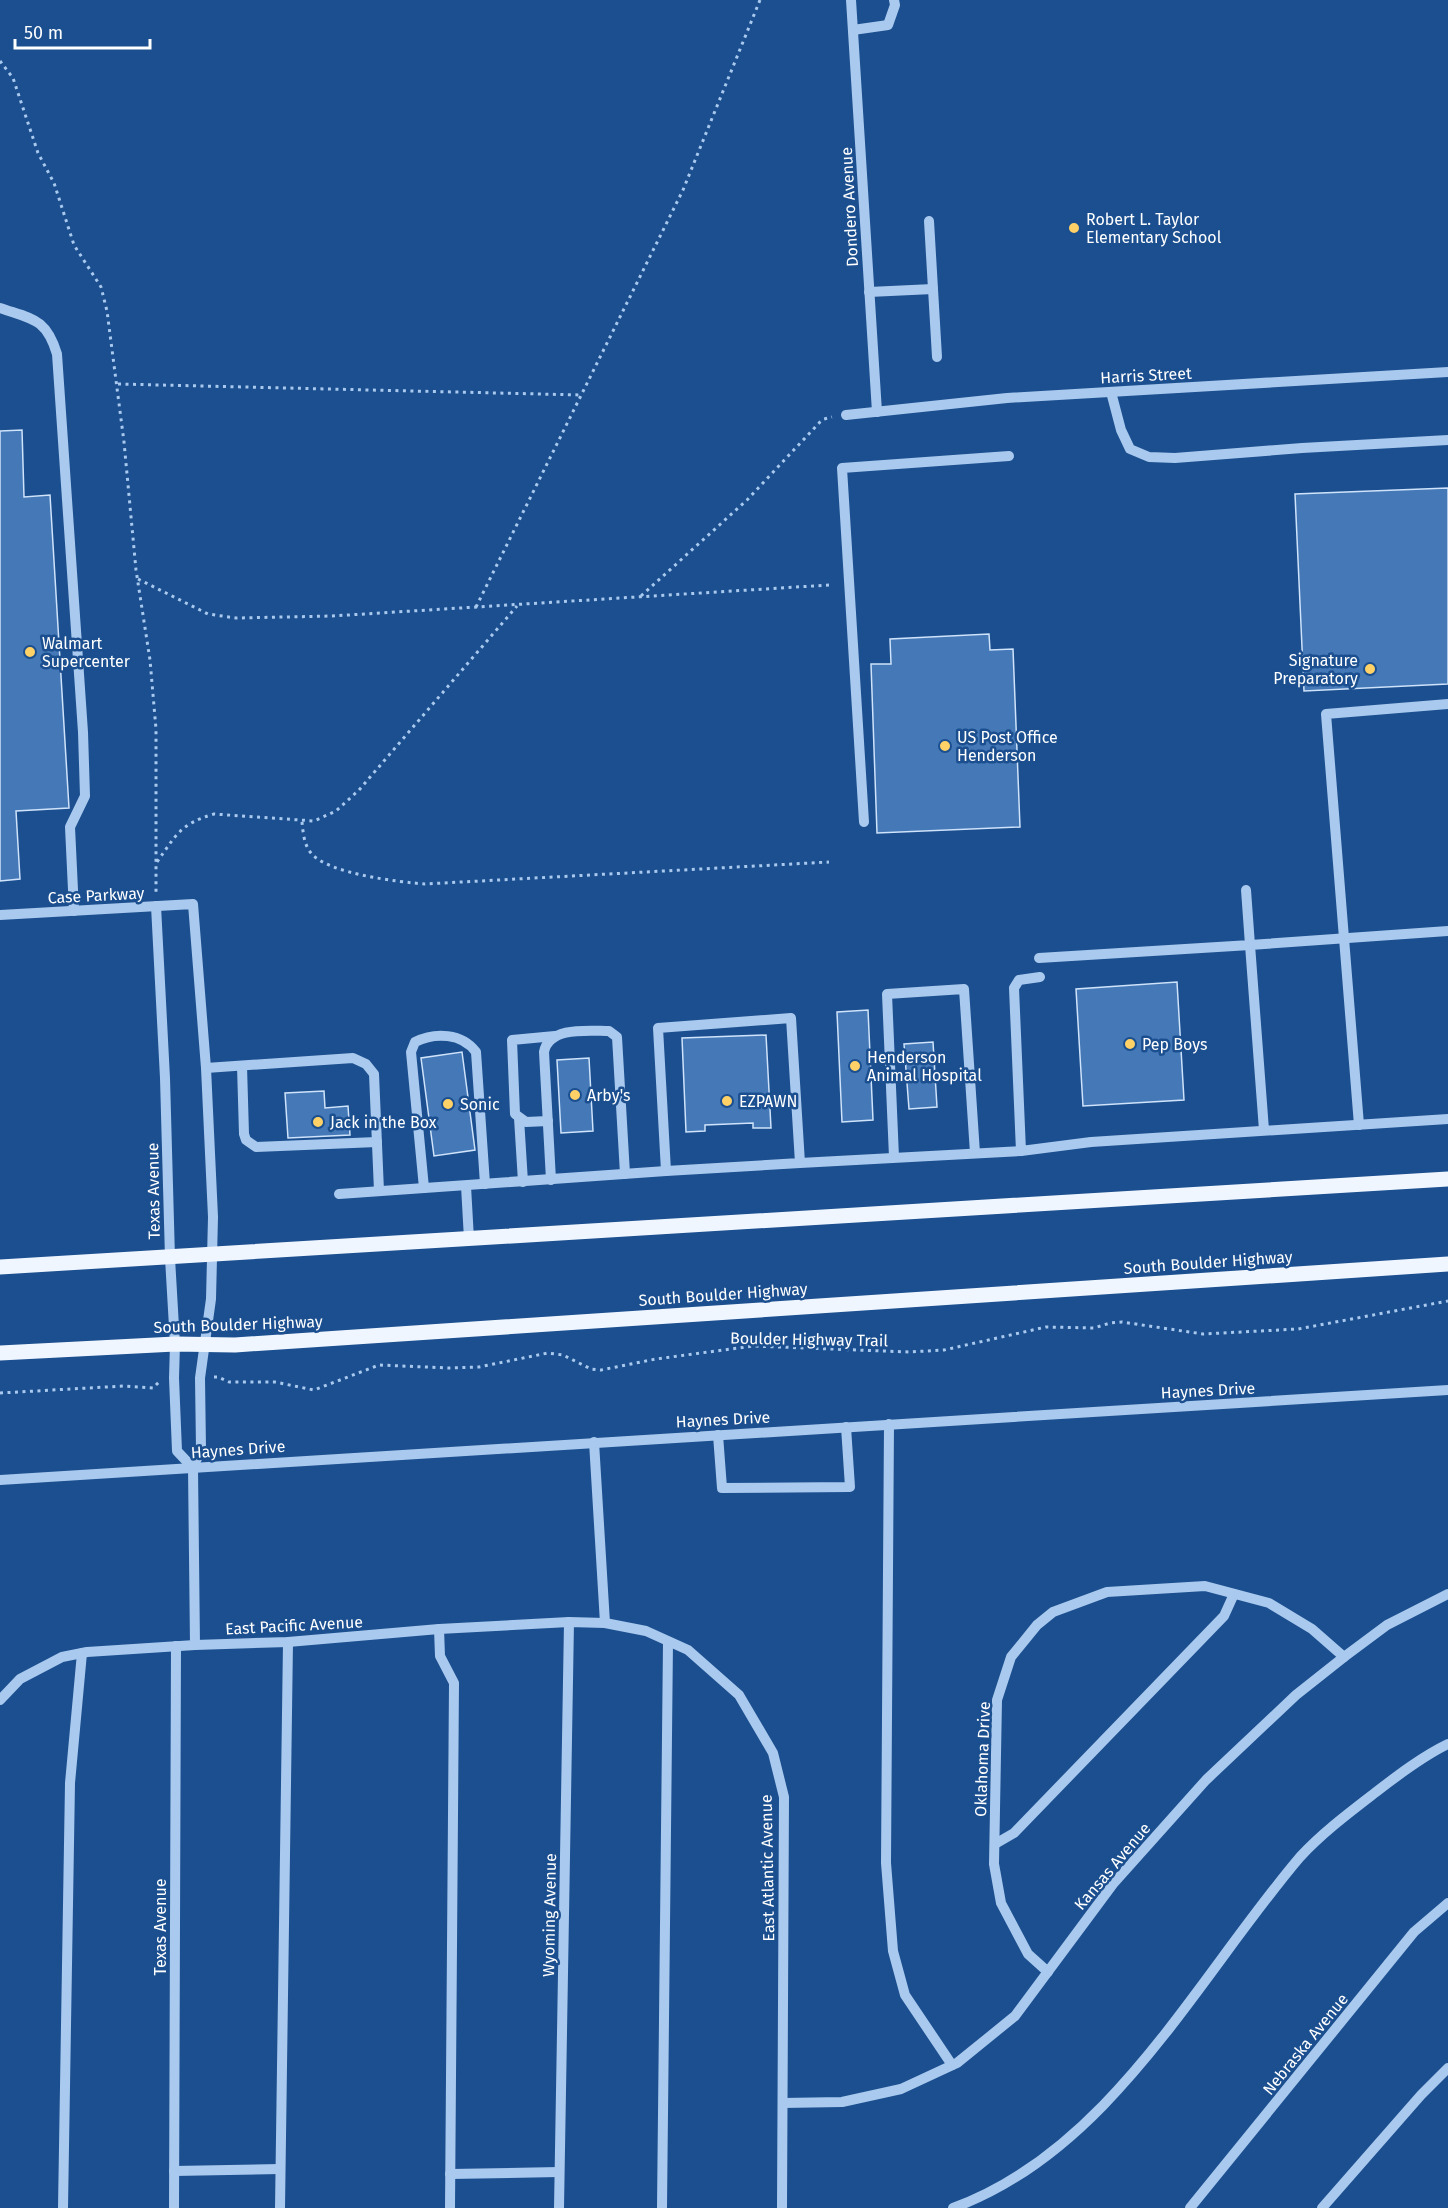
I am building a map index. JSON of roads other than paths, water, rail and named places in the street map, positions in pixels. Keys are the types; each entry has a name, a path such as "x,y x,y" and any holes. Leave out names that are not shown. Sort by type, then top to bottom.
{"main road":[{"path":"0,1267 1448,1179"},
{"name":"South Boulder Highway","path":"0,1353 175,1344 259,1343 1448,1264"}],"street":[{"name":"Dondero Avenue","path":"851,0 877,412"},
{"path":"853,30 888,25 894,0"},
{"path":"929,221 937,357"},
{"path":"869,292 933,289"},
{"path":"0,308 27,315 36,321 53,341 57,354 83,732 84,796 70,827 74,911"},
{"name":"Harris Street","path":"846,415 1006,398 1448,372"},
{"path":"1111,392 1121,430 1130,448 1149,457 1176,458 1448,440"},
{"path":"864,822 842,468 1010,456"},
{"path":"1359,1125 1326,714 1448,704"},
{"path":"1246,890 1264,1130"},
{"name":"Case Parkway","path":"0,915 193,904 206,1068"},
{"name":"Texas Avenue","path":"156,906 165,1078 177,1451 193,1468"},
{"path":"1039,958 1448,931"},
{"path":"1022,1151 1014,988 1020,980 1040,977"},
{"path":"894,1157 887,994 964,989 975,1153"},
{"path":"666,1171 658,1028 792,1018 800,1163"},
{"path":"548,1121 526,1122 515,1114 512,1040 555,1036 563,1033 609,1031 617,1037 625,1174"},
{"path":"424,1188 411,1052 415,1042 434,1035 447,1036 467,1044 476,1052 486,1184"},
{"path":"551,1180 544,1052 546,1044 555,1036"},
{"path":"195,1645 193,1468 201,1449 200,1378 211,1299 213,1217 206,1068 353,1058 366,1064 374,1074 379,1191"},
{"path":"242,1066 244,1134 246,1140 256,1147 377,1142"},
{"path":"519,1118 523,1182"},
{"path":"339,1194 666,1171 1022,1151 1091,1142 1448,1119"},
{"path":"466,1186 469,1239"},
{"name":"Haynes Drive","path":"0,1480 1448,1390"},
{"path":"889,1424 885,1863 893,1951 905,1995 952,2065"},
{"path":"718,1435 722,1488 850,1486 846,1427"},
{"path":"594,1442 605,1623"},
{"name":"Oklahoma Drive","path":"1048,1972 1028,1954 1001,1904 994,1864 997,1700 1011,1658 1037,1625 1053,1612 1107,1592 1205,1587 1269,1603 1312,1629 1344,1657"},
{"path":"995,1844 1014,1833 1224,1616 1234,1594"},
{"name":"Kansas Avenue","path":"783,2103 842,2102 901,2090 952,2065 1015,2016 1113,1884 1206,1779 1296,1695 1344,1657 1387,1625 1448,1594"},
{"name":"East Pacific Avenue","path":"0,1700 20,1679 62,1657 82,1653 176,1646 288,1642 439,1629 569,1622 605,1623"},
{"name":"Wyoming Avenue","path":"559,2208 569,1622"},
{"name":"East Atlantic Avenue","path":"605,1623 646,1631 688,1650 739,1695 773,1753 784,1797 782,2208"},
{"path":"439,1629 440,1656 454,1683 450,2208"},
{"path":"280,2208 288,1642"},
{"path":"662,2208 668,1642"},
{"name":"Texas Avenue","path":"174,2208 176,1646"},
{"path":"63,2208 70,1783 82,1653"},
{"path":"952,2208 1020,2175 1068,2138 1111,2096 1155,2044 1302,1856 1349,1812 1393,1778 1448,1744"},
{"name":"Nebraska Avenue","path":"1190,2208 1414,1932 1448,1903"},
{"path":"1322,2208 1421,2094 1448,2068"},
{"path":"174,2171 280,2169"},
{"path":"450,2174 559,2172"}],"place":[{"name":"Robert L. Taylor Elementary School","path":"1074,228"},
{"name":"Walmart Supercenter","path":"30,652"},
{"name":"Signature Preparatory","path":"1370,669"},
{"name":"US Post Office Henderson","path":"945,746"},
{"name":"Pep Boys","path":"1130,1044"},
{"name":"Henderson Animal Hospital","path":"855,1066"},
{"name":"Arby's","path":"575,1095"},
{"name":"EZPAWN","path":"727,1101"},
{"name":"Sonic","path":"448,1104"},
{"name":"Jack in the Box","path":"318,1122"}]}
